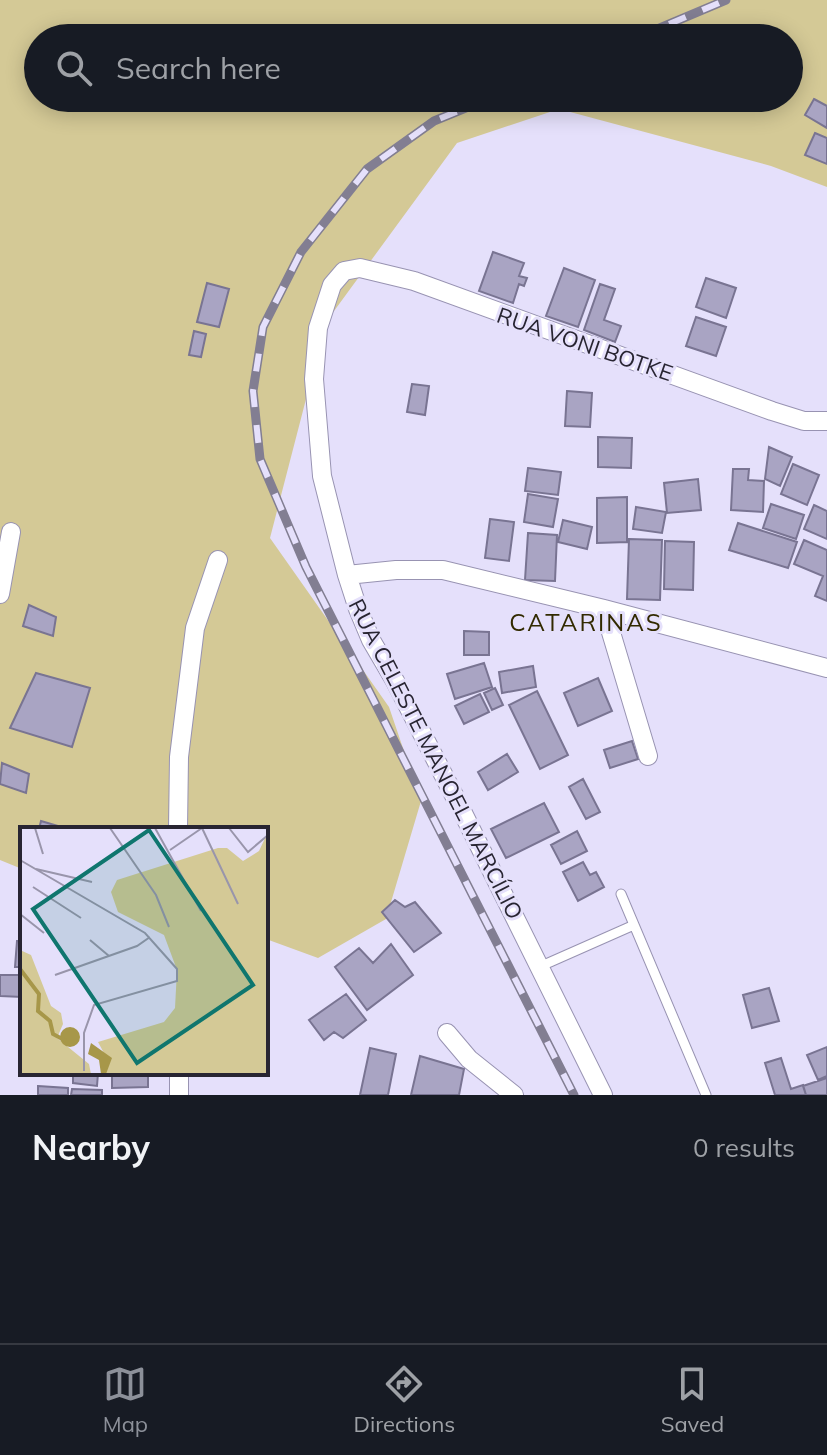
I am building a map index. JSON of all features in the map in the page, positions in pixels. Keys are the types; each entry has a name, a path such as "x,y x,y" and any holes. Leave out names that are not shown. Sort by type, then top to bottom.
{"street":[{"name":"RUA VONI BOTKE","path":"344,271 360,268 414,281 772,411 804,421 827,421"},
{"name":"RUA CELESTE MANOEL MARCÍLIO","path":"344,271 332,285 318,328 314,379 322,476 347,575 371,640 459,805 603,1095"},
{"path":"0,594 11,532"},
{"path":"178,827 179,757 195,628 218,560"},
{"path":"347,575 396,570 443,570 827,668"},
{"path":"604,609 648,756"},
{"path":"447,1033 469,1059 514,1095"}],"lane":[{"path":"621,894 706,1095"},
{"path":"539,967 634,925"}],"shaded area":[{"path":"0,0 827,0 827,187 771,166 570,112 803,112 803,24 24,24 24,112 550,112 457,143 326,322 270,538 389,707 421,801 386,919 318,958 268,940 268,827 20,827 20,868 0,860"}],"building":[{"path":"814,99 827,106 827,128 805,115"},
{"path":"815,133 827,138 827,164 805,155"},
{"path":"493,252 524,263 519,276 527,278 524,286 519,284 513,303 479,291"},
{"path":"564,268 595,280 578,327 546,316"},
{"path":"706,278 736,288 726,318 696,307"},
{"path":"207,283 229,289 219,327 197,322"},
{"path":"600,284 615,289 604,320 621,326 615,342 584,330"},
{"path":"696,317 726,327 716,356 686,346"},
{"path":"194,331 206,334 201,357 189,355"},
{"path":"412,384 429,386 425,415 407,412"},
{"path":"567,391 592,393 590,427 565,426"},
{"path":"598,437 632,438 631,468 598,467"},
{"path":"769,447 792,457 780,486 765,479"},
{"path":"793,464 819,475 807,505 781,494"},
{"path":"528,468 561,472 558,495 525,491"},
{"path":"733,469 749,469 748,480 764,481 763,512 731,510"},
{"path":"698,479 701,510 667,513 664,483"},
{"path":"528,494 558,499 553,527 524,522"},
{"path":"627,497 627,542 597,543 597,498"},
{"path":"771,504 804,515 796,539 763,528"},
{"path":"814,505 827,511 827,539 804,529"},
{"path":"636,507 666,512 662,533 633,529"},
{"path":"490,519 514,522 509,561 485,558"},
{"path":"563,520 592,527 587,549 558,542"},
{"path":"738,523 797,542 788,568 729,550"},
{"path":"528,533 557,535 555,581 525,580"},
{"path":"629,539 662,540 660,600 627,599"},
{"path":"804,540 827,550 827,601 815,596 823,576 794,564"},
{"path":"665,541 694,542 693,590 664,589"},
{"path":"29,605 56,617 53,636 23,626"},
{"path":"464,631 489,632 489,655 464,655"},
{"path":"484,663 492,687 455,699 447,674"},
{"path":"533,666 536,687 502,693 499,672"},
{"path":"36,673 90,688 72,747 10,728"},
{"path":"598,678 612,711 578,726 564,693"},
{"path":"495,688 503,705 492,710 484,693"},
{"path":"537,691 568,755 540,769 509,705"},
{"path":"480,694 489,712 464,724 455,706"},
{"path":"632,741 638,759 610,768 604,750"},
{"path":"507,754 518,772 488,790 478,772"},
{"path":"2,763 29,774 26,793 0,784"},
{"path":"583,779 600,812 586,819 569,787"},
{"path":"544,803 559,832 506,858 491,829"},
{"path":"41,821 61,827 40,827"},
{"path":"577,831 587,851 561,864 551,845"},
{"path":"583,862 590,875 596,872 604,887 578,901 563,872"},
{"path":"395,900 405,907 415,902 441,933 414,952 382,912"},
{"path":"17,941 20,941 20,967 15,967"},
{"path":"391,944 413,975 367,1010 335,967 359,948 373,963"},
{"path":"0,975 20,975 20,997 0,996"},
{"path":"769,988 779,1021 752,1028 743,995"},
{"path":"346,994 366,1020 343,1038 334,1032 324,1040 309,1020"},
{"path":"827,1047 827,1076 818,1080 807,1055"},
{"path":"370,1048 396,1054 388,1095 360,1095"},
{"path":"420,1056 464,1069 459,1095 411,1095"},
{"path":"781,1058 791,1089 803,1085 806,1095 775,1095 765,1063"},
{"path":"73,1075 98,1075 97,1086 73,1083"},
{"path":"112,1075 148,1075 148,1087 112,1088"},
{"path":"827,1078 827,1095 806,1095 803,1086"},
{"path":"38,1086 68,1088 68,1095 38,1095"},
{"path":"72,1089 102,1090 102,1095 71,1095"}],"railway":[{"path":"669,24 726,0"},
{"path":"456,112 434,121 367,169 301,252 263,327 253,391 260,459 306,567 574,1095"}],"district":[{"name":"CATARINAS","path":"586,622"}]}
